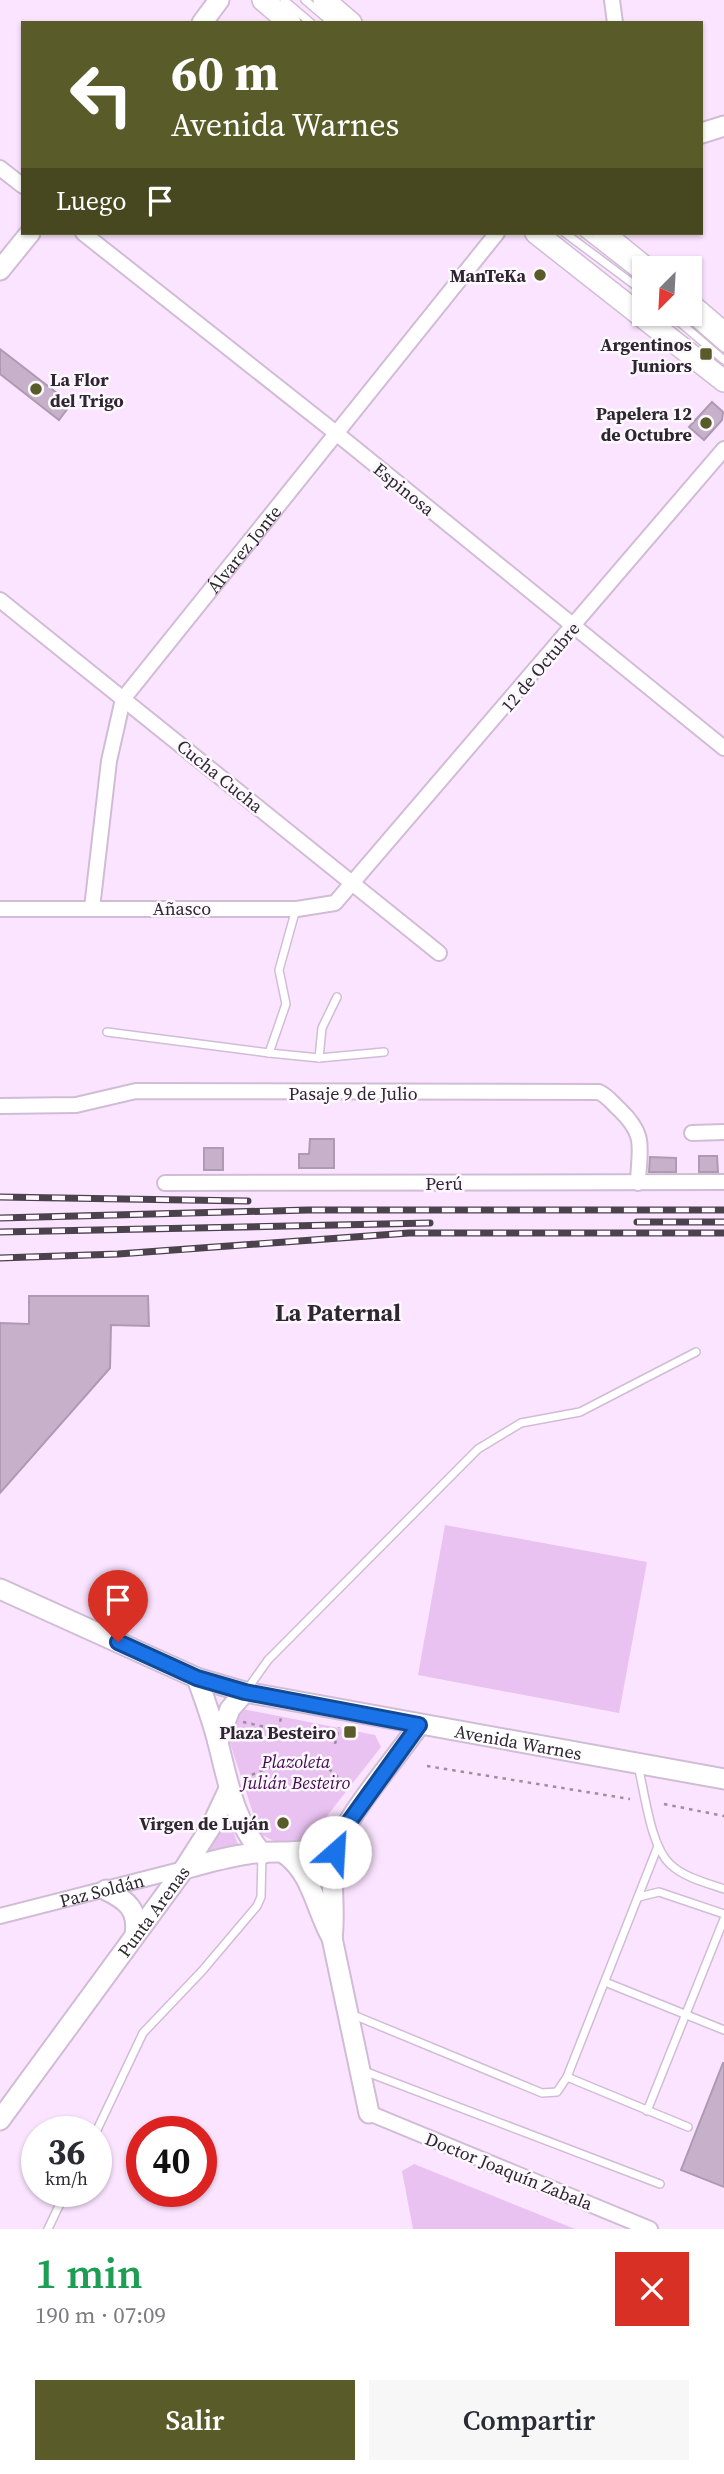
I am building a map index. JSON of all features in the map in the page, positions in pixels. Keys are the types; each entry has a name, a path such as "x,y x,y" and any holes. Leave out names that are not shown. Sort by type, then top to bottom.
{"main road":[{"path":"264,0 288,21"},
{"path":"324,0 349,21"},
{"path":"539,235 724,381"},
{"path":"605,235 632,257"},
{"path":"702,314 724,333"}],"street":[{"path":"203,21 219,0"},
{"path":"611,0 615,21"},
{"path":"703,133 724,126"},
{"path":"0,168 21,184"},
{"path":"0,270 28,235"},
{"name":"Espinosa","path":"86,235 336,433 724,748"},
{"name":"Álvarez Jonte","path":"92,908 109,761 123,699 495,235"},
{"name":"12 de Octubre","path":"355,884 724,449"},
{"name":"Cucha Cucha","path":"0,600 439,953"},
{"name":"Añasco","path":"0,909 297,909 335,904 355,884"},
{"name":"Pasaje 9 de Julio","path":"0,1106 75,1105 136,1091 599,1093 609,1098 636,1126 639,1135 638,1183"},
{"path":"692,1133 724,1132"},
{"name":"Perú","path":"165,1183 724,1182"},
{"name":"Avenida Warnes","path":"0,1589 197,1678 245,1692 724,1779"},
{"path":"197,1678 218,1742 228,1791 246,1834 262,1854"},
{"path":"218,1742 230,1709 245,1692"},
{"path":"332,1938 335,1913 333,1868 341,1833 419,1725"},
{"name":"Punta Arenas","path":"0,2120 184,1869 212,1825 228,1791"},
{"name":"Paz Soldán","path":"0,1916 184,1869 262,1854 285,1854 316,1849 341,1833"},
{"path":"285,1854 304,1871 319,1916 332,1938 369,2113"},
{"path":"106,1890 132,1907 138,1921 135,1935"},
{"name":"Doctor Joaquín Zabala","path":"369,2113 650,2229"}],"lane":[{"path":"284,0 309,21"},
{"path":"305,0 330,21"},
{"path":"568,235 632,283"},
{"path":"587,235 632,271"},
{"path":"684,326 724,360"},
{"path":"699,326 724,348"},
{"path":"269,1053 286,1004 279,971 297,909"},
{"path":"319,1058 322,1028 337,997"},
{"path":"107,1032 319,1058 384,1052"},
{"path":"245,1692 268,1660 478,1449 521,1423 580,1412 696,1352"},
{"path":"637,1762 658,1846 670,1864 699,1881 724,1889"},
{"path":"349,2013 542,2093 557,2092 567,2077 658,1846"},
{"path":"104,2116 143,2033 202,1971 257,1906 261,1897 262,1854"},
{"path":"639,1896 659,1892 724,1916 647,2111"},
{"path":"605,1982 724,2030"},
{"path":"360,2069 660,2184"},
{"path":"567,2077 688,2127"},
{"path":"48,2229 58,2207"}],"path":[{"path":"278,1730 281,1715"},
{"path":"335,1744 340,1726"},
{"path":"228,1791 243,1778 280,1763"},
{"path":"427,1766 630,1799"},
{"path":"329,1769 349,1787"},
{"path":"664,1804 724,1816"}],"green space":[{"path":"445,1525 647,1562 619,1713 418,1675"},
{"name":"Plazoleta Julián Besteiro","path":"242,1709 375,1735 381,1747 309,1839 284,1846 260,1834 228,1737 232,1721"},
{"path":"226,1812 239,1847 201,1857"},
{"path":"414,2164 575,2229 413,2229 402,2171"}],"building":[{"name":"La Flor del Trigo","path":"0,349 71,404 59,420 0,374"},
{"name":"Papelera 12 de Octubre","path":"712,402 723,412 722,420 704,440 689,427"},
{"path":"310,1139 334,1139 334,1168 299,1168 299,1154 309,1154"},
{"path":"204,1148 223,1148 223,1170 204,1170"},
{"path":"699,1156 717,1156 718,1172 699,1172"},
{"path":"650,1157 676,1158 676,1172 649,1172"},
{"path":"29,1296 148,1296 149,1326 111,1325 110,1368 0,1493 0,1323 29,1324"},
{"path":"724,2063 724,2187 681,2170"}],"railway":[{"path":"0,1197 248,1201"},
{"path":"0,1218 308,1210 724,1210"},
{"path":"637,1222 724,1222"},
{"path":"0,1232 430,1223"},
{"path":"0,1258 118,1254 409,1233 724,1233"}],"place":[{"name":"ManTeKa","path":"540,275"},
{"name":"Argentinos Juniors","path":"706,354"},
{"name":"La Flor del Trigo","path":"36,389"},
{"name":"Papelera 12 de Octubre","path":"706,423"},
{"name":"Plaza Besteiro","path":"350,1732"},
{"name":"Virgen de Luján","path":"283,1823"}],"district":[{"name":"La Paternal","path":"338,1312"}],"route":[{"path":"118,1642 197,1678 245,1692 419,1725 341,1833 335,1852"}]}
